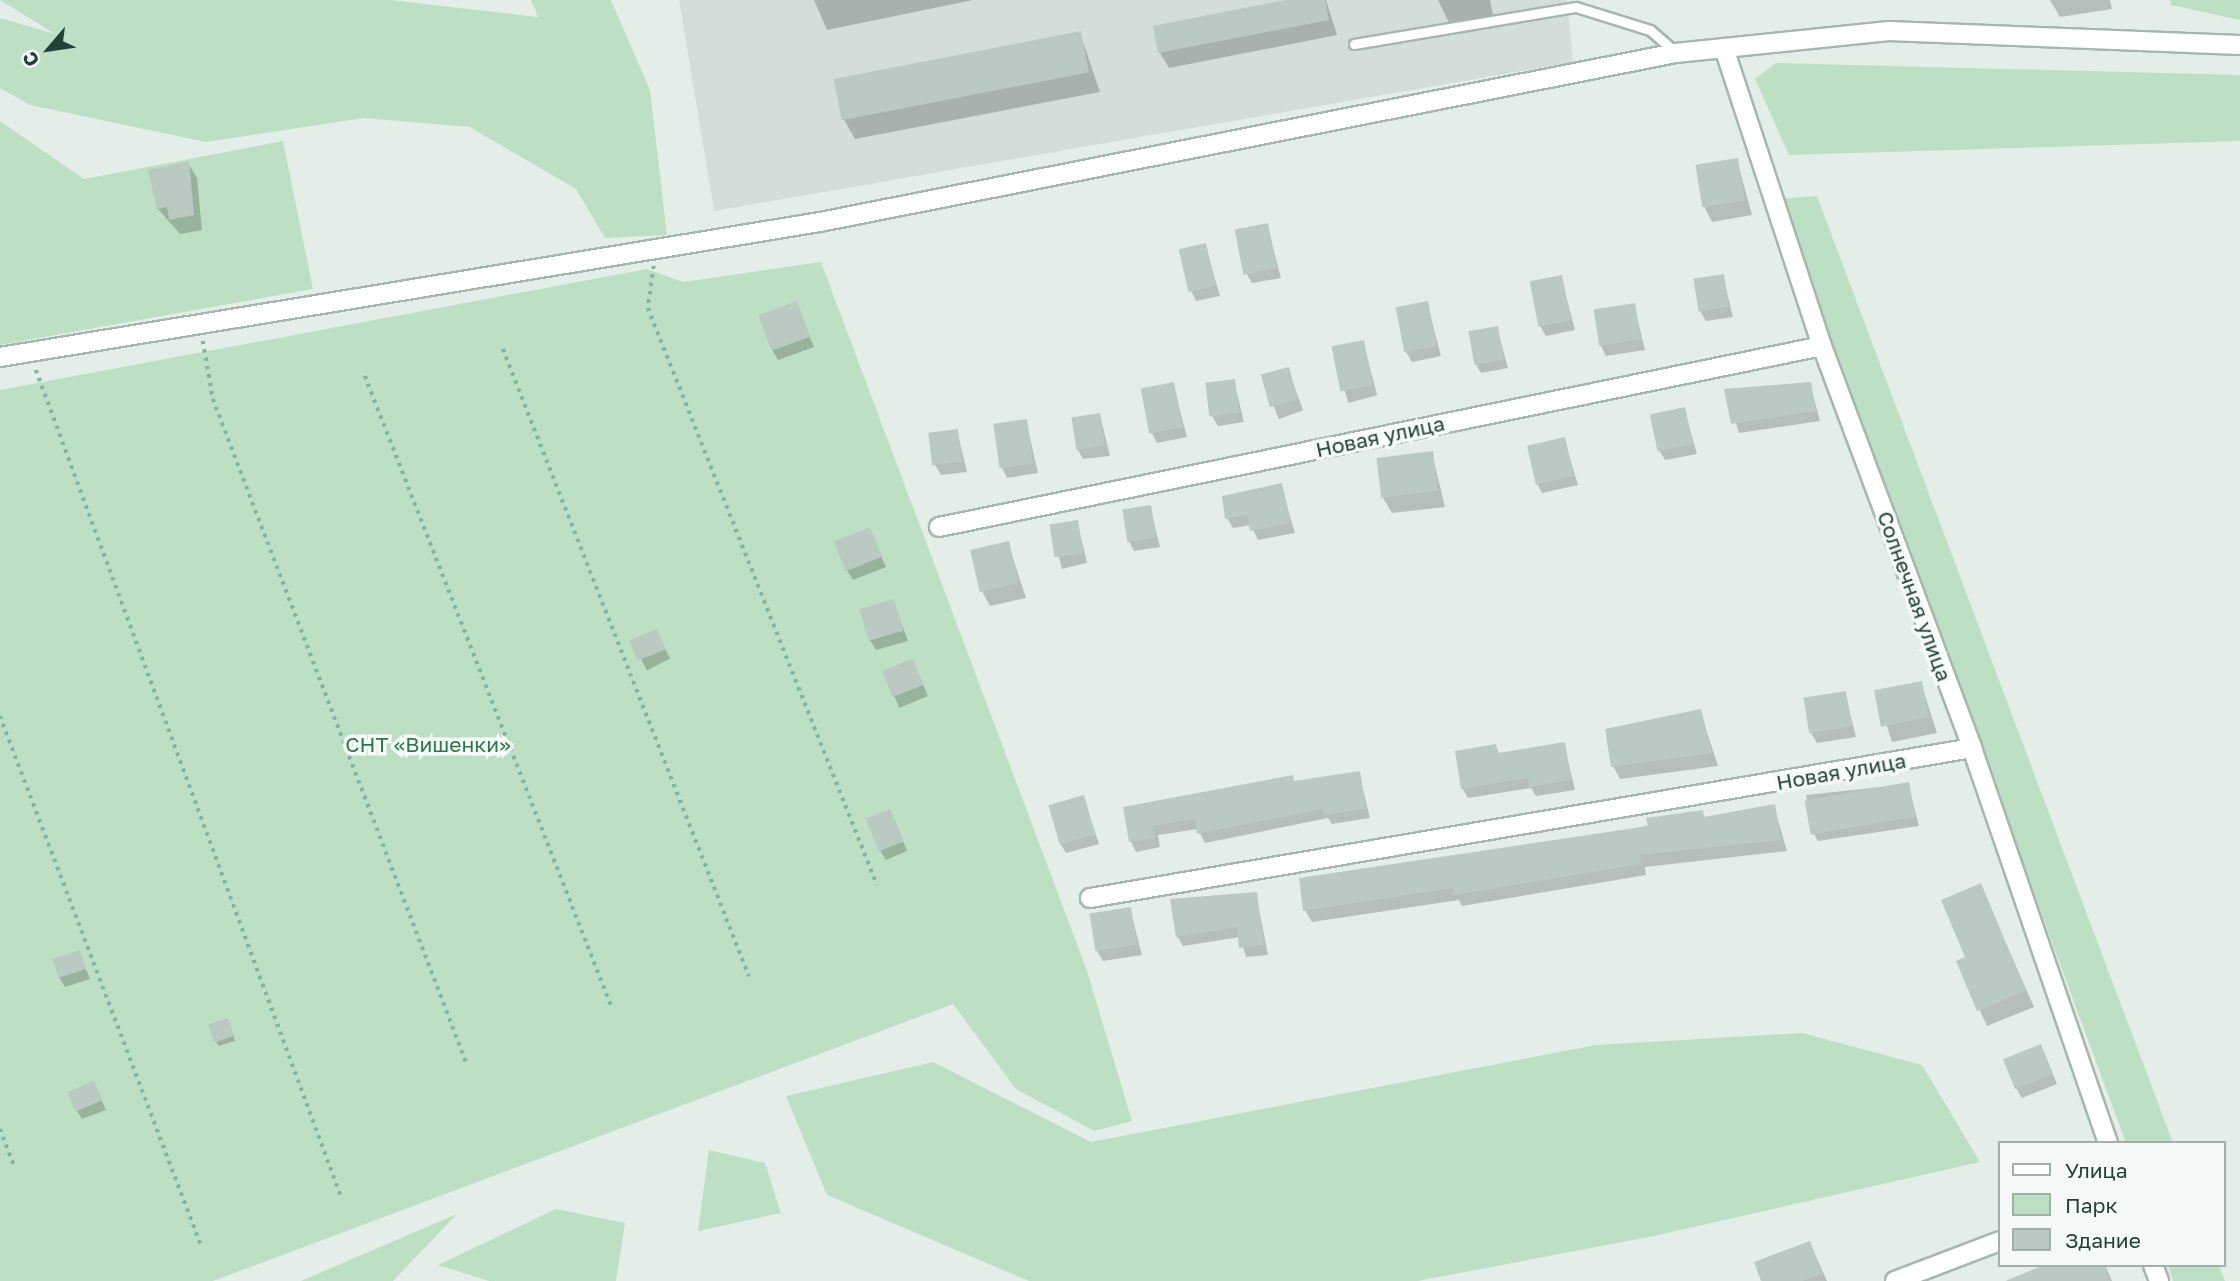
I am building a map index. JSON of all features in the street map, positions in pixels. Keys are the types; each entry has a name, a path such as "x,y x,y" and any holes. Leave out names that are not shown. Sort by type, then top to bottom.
{"street":[{"path":"0,357 656,250 1676,53 1889,31 2240,45"},
{"name":"Солнечная улица","path":"1724,48 1822,346 1972,748 2107,1141"},
{"name":"Новая улица","path":"939,527 1822,346"},
{"name":"Новая улица","path":"1090,898 1972,748"},
{"path":"1895,1281 1998,1242"}],"lane":[{"path":"1354,44 1576,8 1650,30 1676,53"}],"path":[{"path":"656,250 648,308 877,885"},
{"path":"201,326 213,399 466,1062"},
{"path":"502,349 749,976"},
{"path":"30,353 342,1199"},
{"path":"365,376 612,1008"},
{"path":"0,716 201,1245"},
{"path":"0,1129 15,1168"}],"shaded area":[{"path":"679,0 1567,0 1573,62 714,211"}],"green space":[{"path":"0,0 390,0 538,17 531,0 611,0 650,90 667,235 605,238 576,189 470,127 364,118 206,142 30,105 0,88 0,18 55,34"},
{"path":"2170,0 2240,0 2240,20 2171,5"},
{"path":"1776,63 2240,75 2240,141 1789,155 1755,79"},
{"path":"0,121 84,179 283,141 313,289 0,345"},
{"path":"1817,196 2172,1141 2125,1141 1778,199"},
{"name":"СНТ «Вишенки»","path":"821,262 1087,971 1132,1121 1094,1131 1016,1089 953,1004 213,1281 0,1281 0,390 647,269 683,282"},
{"path":"1802,1033 1922,1065 1980,1162 1654,1236 1418,1281 1029,1281 827,1195 786,1096 933,1062 1091,1142 1596,1045"},
{"path":"709,1150 765,1163 781,1213 698,1231"},
{"path":"556,1209 625,1223 616,1281 489,1281 438,1265"},
{"path":"457,1214 393,1281 301,1281"},
{"path":"2169,1267 2220,1267 2225,1281 2173,1281"}],"building":[{"path":"1285,0 1325,0 1329,20 1158,53 1153,26"},
{"path":"1081,31 1089,72 842,120 834,79"},
{"path":"1738,158 1745,200 1702,207 1696,165"},
{"path":"189,161 194,215 169,220 167,207 157,209 148,170"},
{"path":"1268,223 1277,268 1243,275 1235,229"},
{"path":"1206,243 1216,286 1189,292 1179,249"},
{"path":"1724,274 1729,307 1699,311 1693,279"},
{"path":"1562,275 1571,320 1538,326 1530,281"},
{"path":"797,301 810,337 771,351 758,315"},
{"path":"1428,301 1437,346 1404,352 1396,307"},
{"path":"1635,303 1641,340 1599,346 1594,310"},
{"path":"1498,326 1504,359 1474,365 1468,331"},
{"path":"1364,340 1373,385 1340,391 1332,346"},
{"path":"1289,367 1298,400 1270,407 1261,375"},
{"path":"1235,379 1239,413 1209,416 1205,383"},
{"path":"1174,382 1183,427 1149,434 1141,388"},
{"path":"1811,382 1816,411 1731,424 1724,389"},
{"path":"1685,407 1693,444 1658,452 1650,414"},
{"path":"1100,413 1105,446 1077,450 1071,418"},
{"path":"1027,419 1033,464 1000,468 993,424"},
{"path":"958,429 962,462 932,465 928,433"},
{"path":"1565,437 1574,476 1536,485 1527,446"},
{"path":"1433,451 1438,491 1381,498 1376,458"},
{"path":"1282,483 1291,523 1250,531 1247,515 1225,519 1222,496"},
{"path":"1151,505 1156,538 1128,542 1122,510"},
{"path":"1078,520 1083,553 1055,557 1049,525"},
{"path":"870,527 882,557 846,571 834,542"},
{"path":"1009,541 1019,583 980,592 970,550"},
{"path":"894,599 903,631 868,641 859,609"},
{"path":"657,629 665,649 637,661 629,640"},
{"path":"913,659 923,685 892,697 882,671"},
{"path":"1922,681 1929,717 1881,727 1874,690"},
{"path":"1846,691 1852,727 1809,733 1804,698"},
{"path":"1701,709 1712,753 1611,767 1605,729"},
{"path":"1565,742 1571,780 1529,787 1528,778 1461,789 1455,751 1496,744 1498,753"},
{"path":"1360,771 1366,809 1324,815 1323,809 1197,834 1195,819 1153,826 1155,838 1129,842 1123,807 1293,775 1294,781"},
{"path":"1909,782 1915,816 1811,835 1805,800"},
{"path":"1084,795 1095,834 1060,845 1048,805"},
{"path":"1775,804 1781,840 1639,855 1641,864 1454,895 1453,888 1303,911 1299,878 1648,826 1646,818 1703,810 1704,817"},
{"path":"890,809 903,841 879,851 866,819"},
{"path":"1981,883 2026,991 1977,1011 1956,961 1965,957 1941,900"},
{"path":"1257,892 1264,945 1239,948 1237,927 1176,937 1170,899"},
{"path":"1131,907 1137,945 1095,951 1090,914"},
{"path":"80,950 86,969 59,978 52,959"},
{"path":"228,1018 234,1036 214,1043 208,1024"},
{"path":"2041,1044 2053,1074 2015,1089 2003,1059"},
{"path":"94,1081 102,1100 76,1112 67,1092"},
{"path":"1810,1241 1822,1274 1802,1281 1761,1281 1754,1262"},
{"path":"2039,1267 2105,1267 2110,1281 2006,1281"}]}
